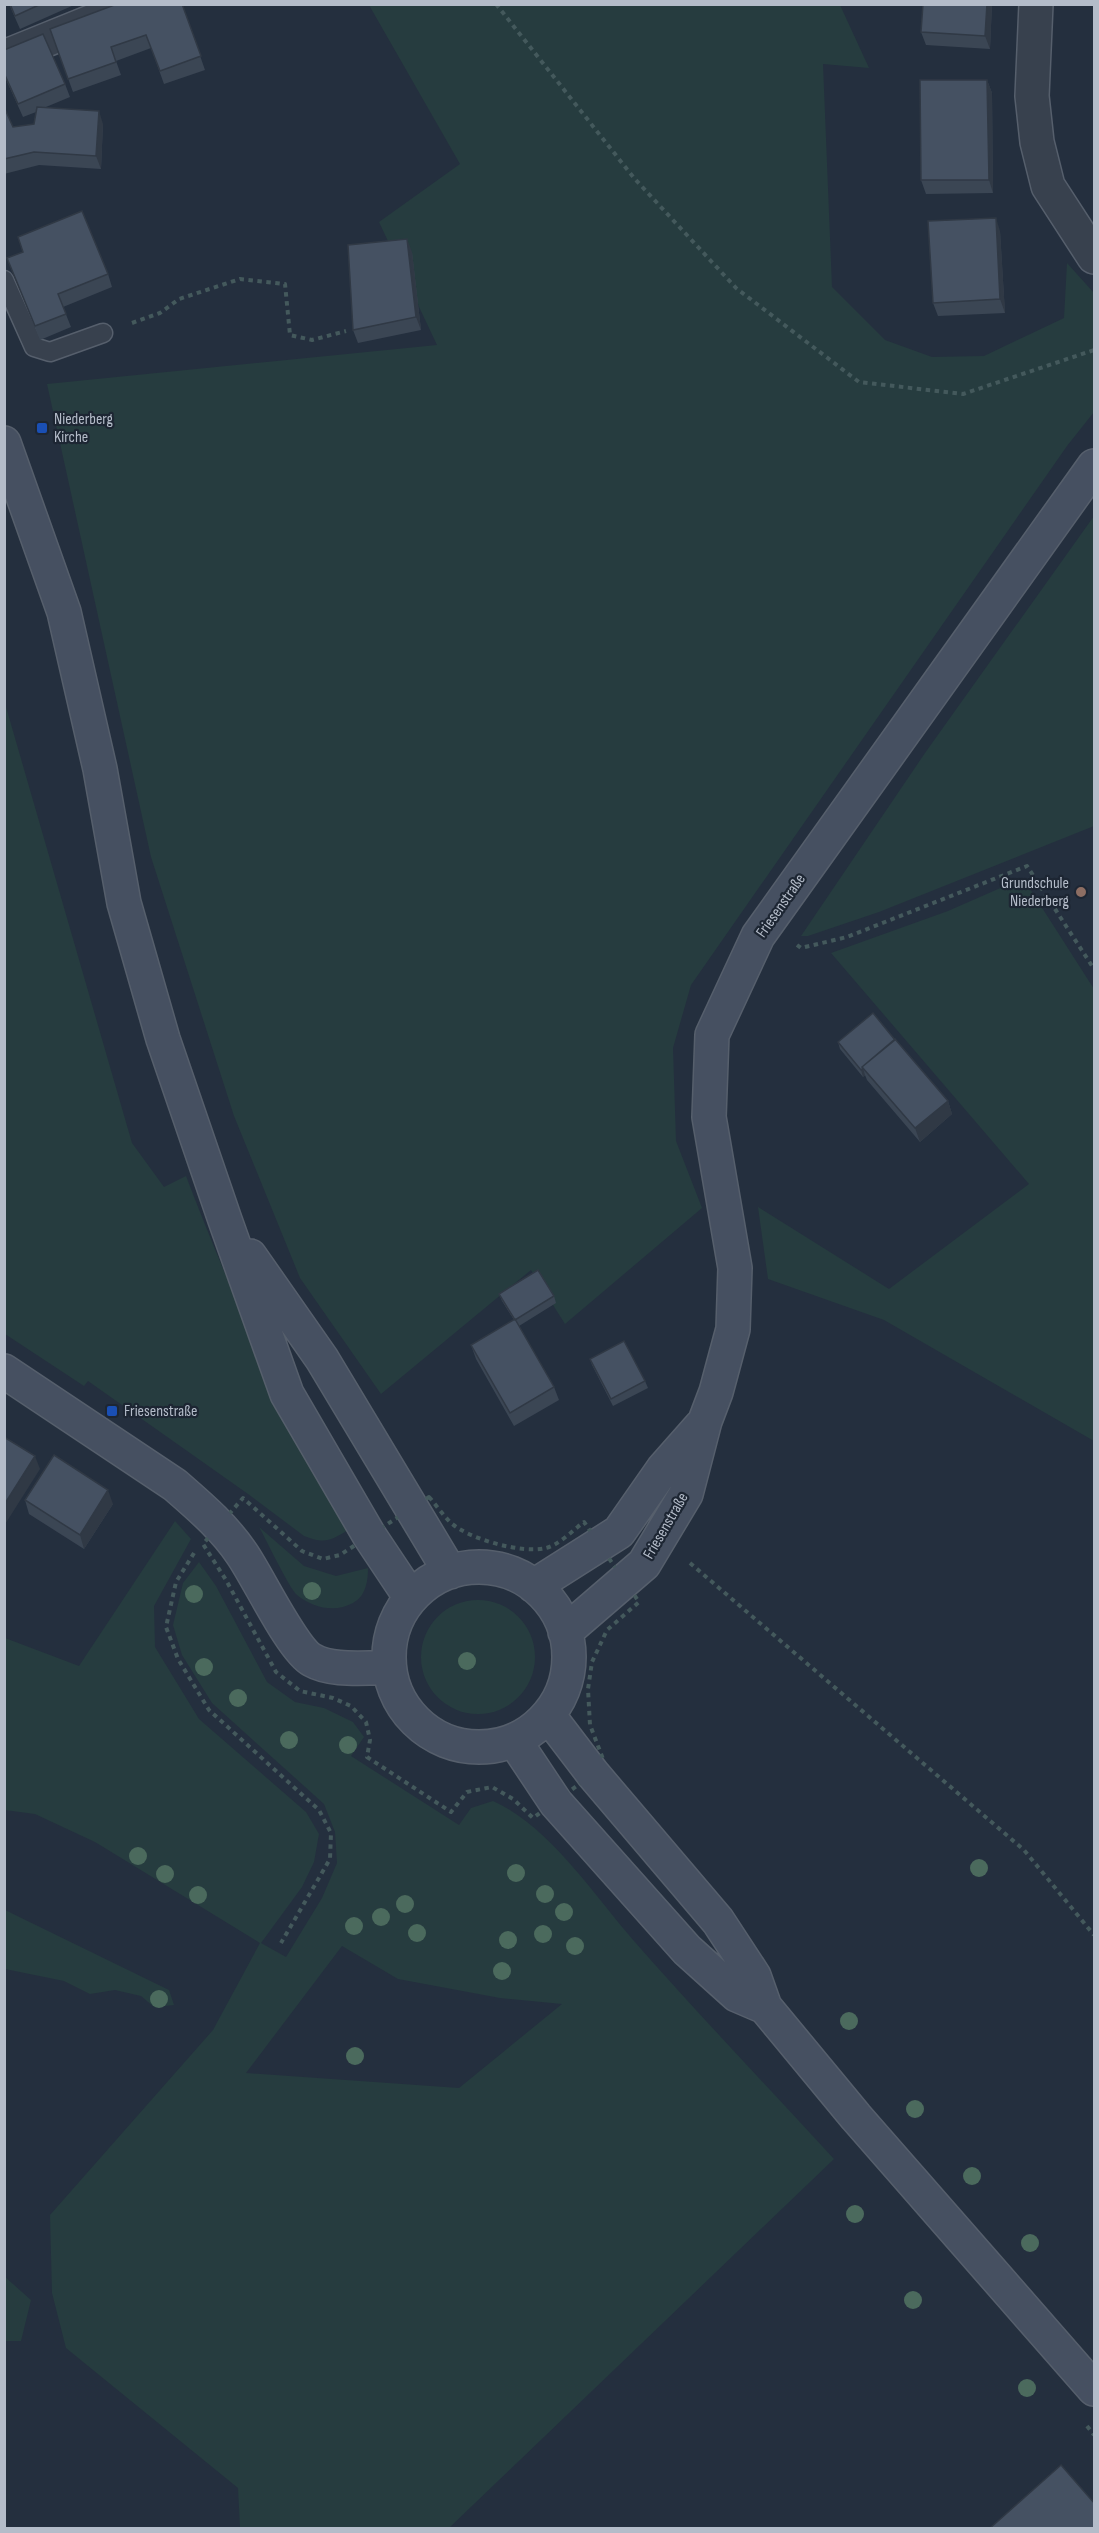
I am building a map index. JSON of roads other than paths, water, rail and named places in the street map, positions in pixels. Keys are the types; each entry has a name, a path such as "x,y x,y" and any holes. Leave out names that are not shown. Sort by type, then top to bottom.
{"main road":[{"path":"4,443 64,612 100,770 124,903 163,1039 225,1220 287,1394 369,1535 411,1598"},
{"name":"Friesenstraße","path":"565,1632 644,1564 686,1494 733,1329 735,1268 709,1117 712,1035 759,936 769,921 1095,466"},
{"path":"225,1220 322,1359 450,1572"},
{"path":"4,1371 175,1485 211,1535 240,1551 296,1644 312,1660 332,1666 389,1668"},
{"name":"Friesenstraße","path":"534,1586 619,1532 663,1469 705,1421"},
{"path":"471,1567 493,1568 514,1575 534,1586 553,1607 565,1632 568,1654 567,1676 560,1697 548,1715 532,1730 514,1740 490,1746 467,1747 444,1740 424,1728 407,1711 395,1690 389,1668 392,1631 400,1613 411,1598 428,1582 450,1572 471,1567"},
{"path":"548,1715 593,1774 718,1921 754,1976 765,2007 856,2116 1095,2389"},
{"path":"514,1740 556,1803 687,1950 737,1995 765,2007"}],"street":[{"path":"4,57 135,4"},
{"path":"1036,4 1032,96 1037,142 1048,186 1095,257"}],"lane":[{"path":"4,280 34,347 50,352 103,333"}],"place":[{"name":"Niederberg Kirche","path":"42,428"},
{"name":"Grundschule Niederberg","path":"1081,892"},
{"name":"Friesenstraße","path":"112,1411"}]}
